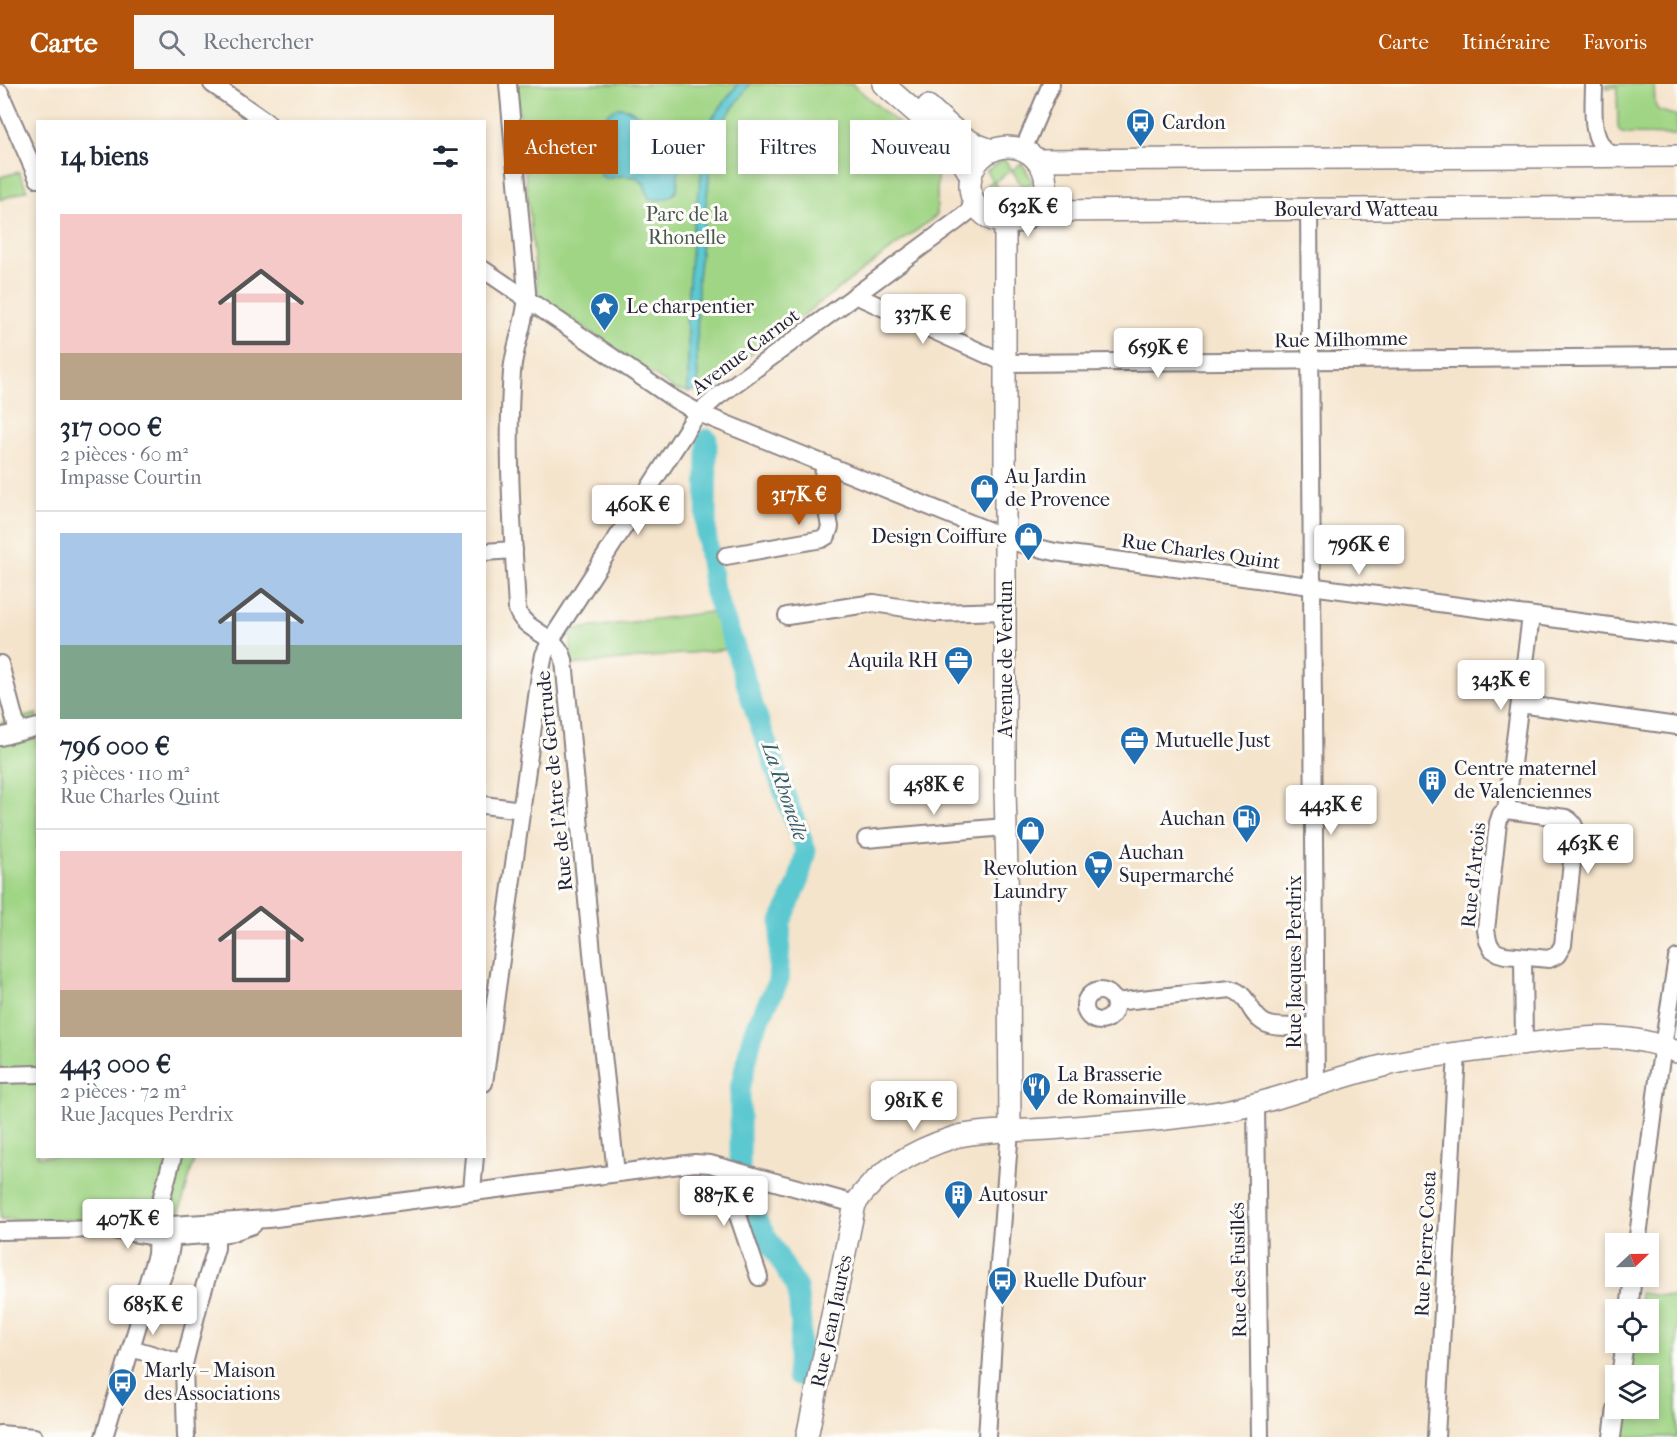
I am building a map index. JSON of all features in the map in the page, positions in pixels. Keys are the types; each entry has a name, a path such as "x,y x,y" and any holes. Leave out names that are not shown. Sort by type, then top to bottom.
{"main road":[{"path":"883,84 927,123 964,164 971,176"},
{"path":"903,84 971,142 994,150"},
{"path":"1029,155 1043,172 1045,186 1042,200 1035,211 1021,220 1005,222 996,221 987,216 974,202 970,189 971,176 978,161 985,154 1007,147 1029,155 1677,156"},
{"name":"Boulevard Watteau","path":"1035,211 1677,207"},
{"name":"Avenue de Verdun","path":"1005,222 1005,827 1009,952 1010,1131"},
{"path":"855,1204 864,1191 896,1164 922,1150 965,1135 1195,1115 1256,1103 1395,1063 1524,1044 1608,1036 1628,1038 1670,1049"},
{"name":"Rue Jean Jaurès","path":"807,1437 855,1204"}],"street":[{"path":"212,84 264,120"},
{"name":"Rue de l'Atre de Gertrude","path":"508,84 527,299 512,373 509,450 517,613 560,649 565,665 615,1173"},
{"path":"1029,155 1051,84"},
{"path":"1594,84 1594,129 1604,150 1614,156"},
{"path":"0,93 5,119 36,174"},
{"path":"1571,156 1585,145 1594,129"},
{"name":"Avenue Carnot","path":"486,1069 542,662 551,640 699,413 717,397 958,220 968,212 974,202"},
{"name":"Rue Jacques Perdrix","path":"1310,209 1316,1085"},
{"name":"Rue Charles Quint","path":"486,271 674,399 699,413 1006,538 1055,552 1677,635"},
{"path":"855,295 1005,363"},
{"name":"Rue Milhomme","path":"1005,363 1677,357"},
{"path":"726,556 822,539 827,536 830,527 822,482 825,464"},
{"path":"486,552 514,550"},
{"path":"788,616 874,603 936,614 1005,611"},
{"name":"Rue d'Artois","path":"1506,810 1566,818 1572,823 1575,831 1562,949 1549,959 1498,953 1489,946 1487,936 1498,823 1506,810 1531,616"},
{"path":"0,664 18,732"},
{"path":"1520,704 1677,726"},
{"path":"0,737 36,728"},
{"path":"486,805 522,810"},
{"path":"866,839 1005,827"},
{"path":"1523,957 1524,1044"},
{"path":"1639,1233 1670,1049 1677,958"},
{"path":"1115,1002 1230,989 1241,994 1259,1019 1268,1025 1315,1026"},
{"name":"Rue Pierre Costa","path":"1436,1437 1457,1053"},
{"path":"0,1075 36,1074"},
{"name":"Rue des Fusillés","path":"1256,1103 1260,1437"},
{"path":"987,1437 1010,1131"},
{"path":"104,1437 141,1315 158,1291 172,1246 153,1215 158,1211 172,1158"},
{"path":"472,1191 475,1158"},
{"path":"0,1231 162,1231 216,1228 240,1230 268,1219 695,1163 710,1164 855,1204"},
{"path":"728,1169 727,1183 759,1277"},
{"path":"186,1437 184,1364 215,1252 216,1228"},
{"path":"131,1348 184,1364"},
{"path":"1612,1437 1614,1419"},
{"path":"0,1434 34,1437"}],"green space":[{"name":"Parc de la Rhonelle","path":"516,84 852,84 894,120 850,120 850,174 937,174 937,215 711,384 694,390 676,390 538,296 525,174 618,174 618,120 520,120"},
{"path":"1606,84 1654,84 1655,104 1658,110 1677,116 1677,135 1620,132 1617,87 1606,88"},
{"path":"1004,159 1012,170 994,182 1005,200 995,206 983,188 993,181 986,171"},
{"path":"1022,163 1033,182 1024,188 1030,198 1012,210 1005,200 1023,188 1012,170"},
{"path":"19,172 27,190 0,200 0,177"},
{"path":"711,612 729,649 572,665 570,630"},
{"path":"36,714 36,1158 195,1158 178,1218 0,1219 0,723"},
{"path":"1640,1293 1677,1298 1677,1437 1623,1437 1626,1419 1659,1419 1659,1365 1631,1365 1633,1353 1659,1353 1659,1299 1639,1299"}],"water":[{"path":"738,84 750,84 724,120 711,120"},
{"path":"621,107 644,120 630,120 630,174 678,174 677,190 668,198 649,199 644,184 636,177 620,176 607,179 600,175 618,174 618,120 603,120 612,111"},
{"path":"701,174 710,174 698,278 699,390 688,392 686,318 694,218"}],"waterway":[{"name":"La Rhonelle","path":"707,439 706,533 714,590 806,851 798,883 781,922 778,982 753,1033 740,1089 740,1193 797,1288 801,1324 797,1376"}],"place":[{"name":"Cardon","path":"1141,148"},
{"name":"Le charpentier","path":"605,332"},
{"name":"Au Jardin de Provence","path":"984,514"},
{"name":"Design Coiffure","path":"1028,562"},
{"name":"Aquila RH","path":"959,686"},
{"name":"Mutuelle Just","path":"1134,766"},
{"name":"Centre maternel de Valenciennes","path":"1433,806"},
{"name":"Auchan","path":"1246,844"},
{"name":"Revolution Laundry","path":"1030,856"},
{"name":"Auchan Supermarché","path":"1098,890"},
{"name":"La Brasserie de Romainville","path":"1036,1112"},
{"name":"Autosur","path":"958,1220"},
{"name":"Ruelle Dufour","path":"1002,1306"},
{"name":"Marly – Maison des Associations","path":"123,1408"}]}
